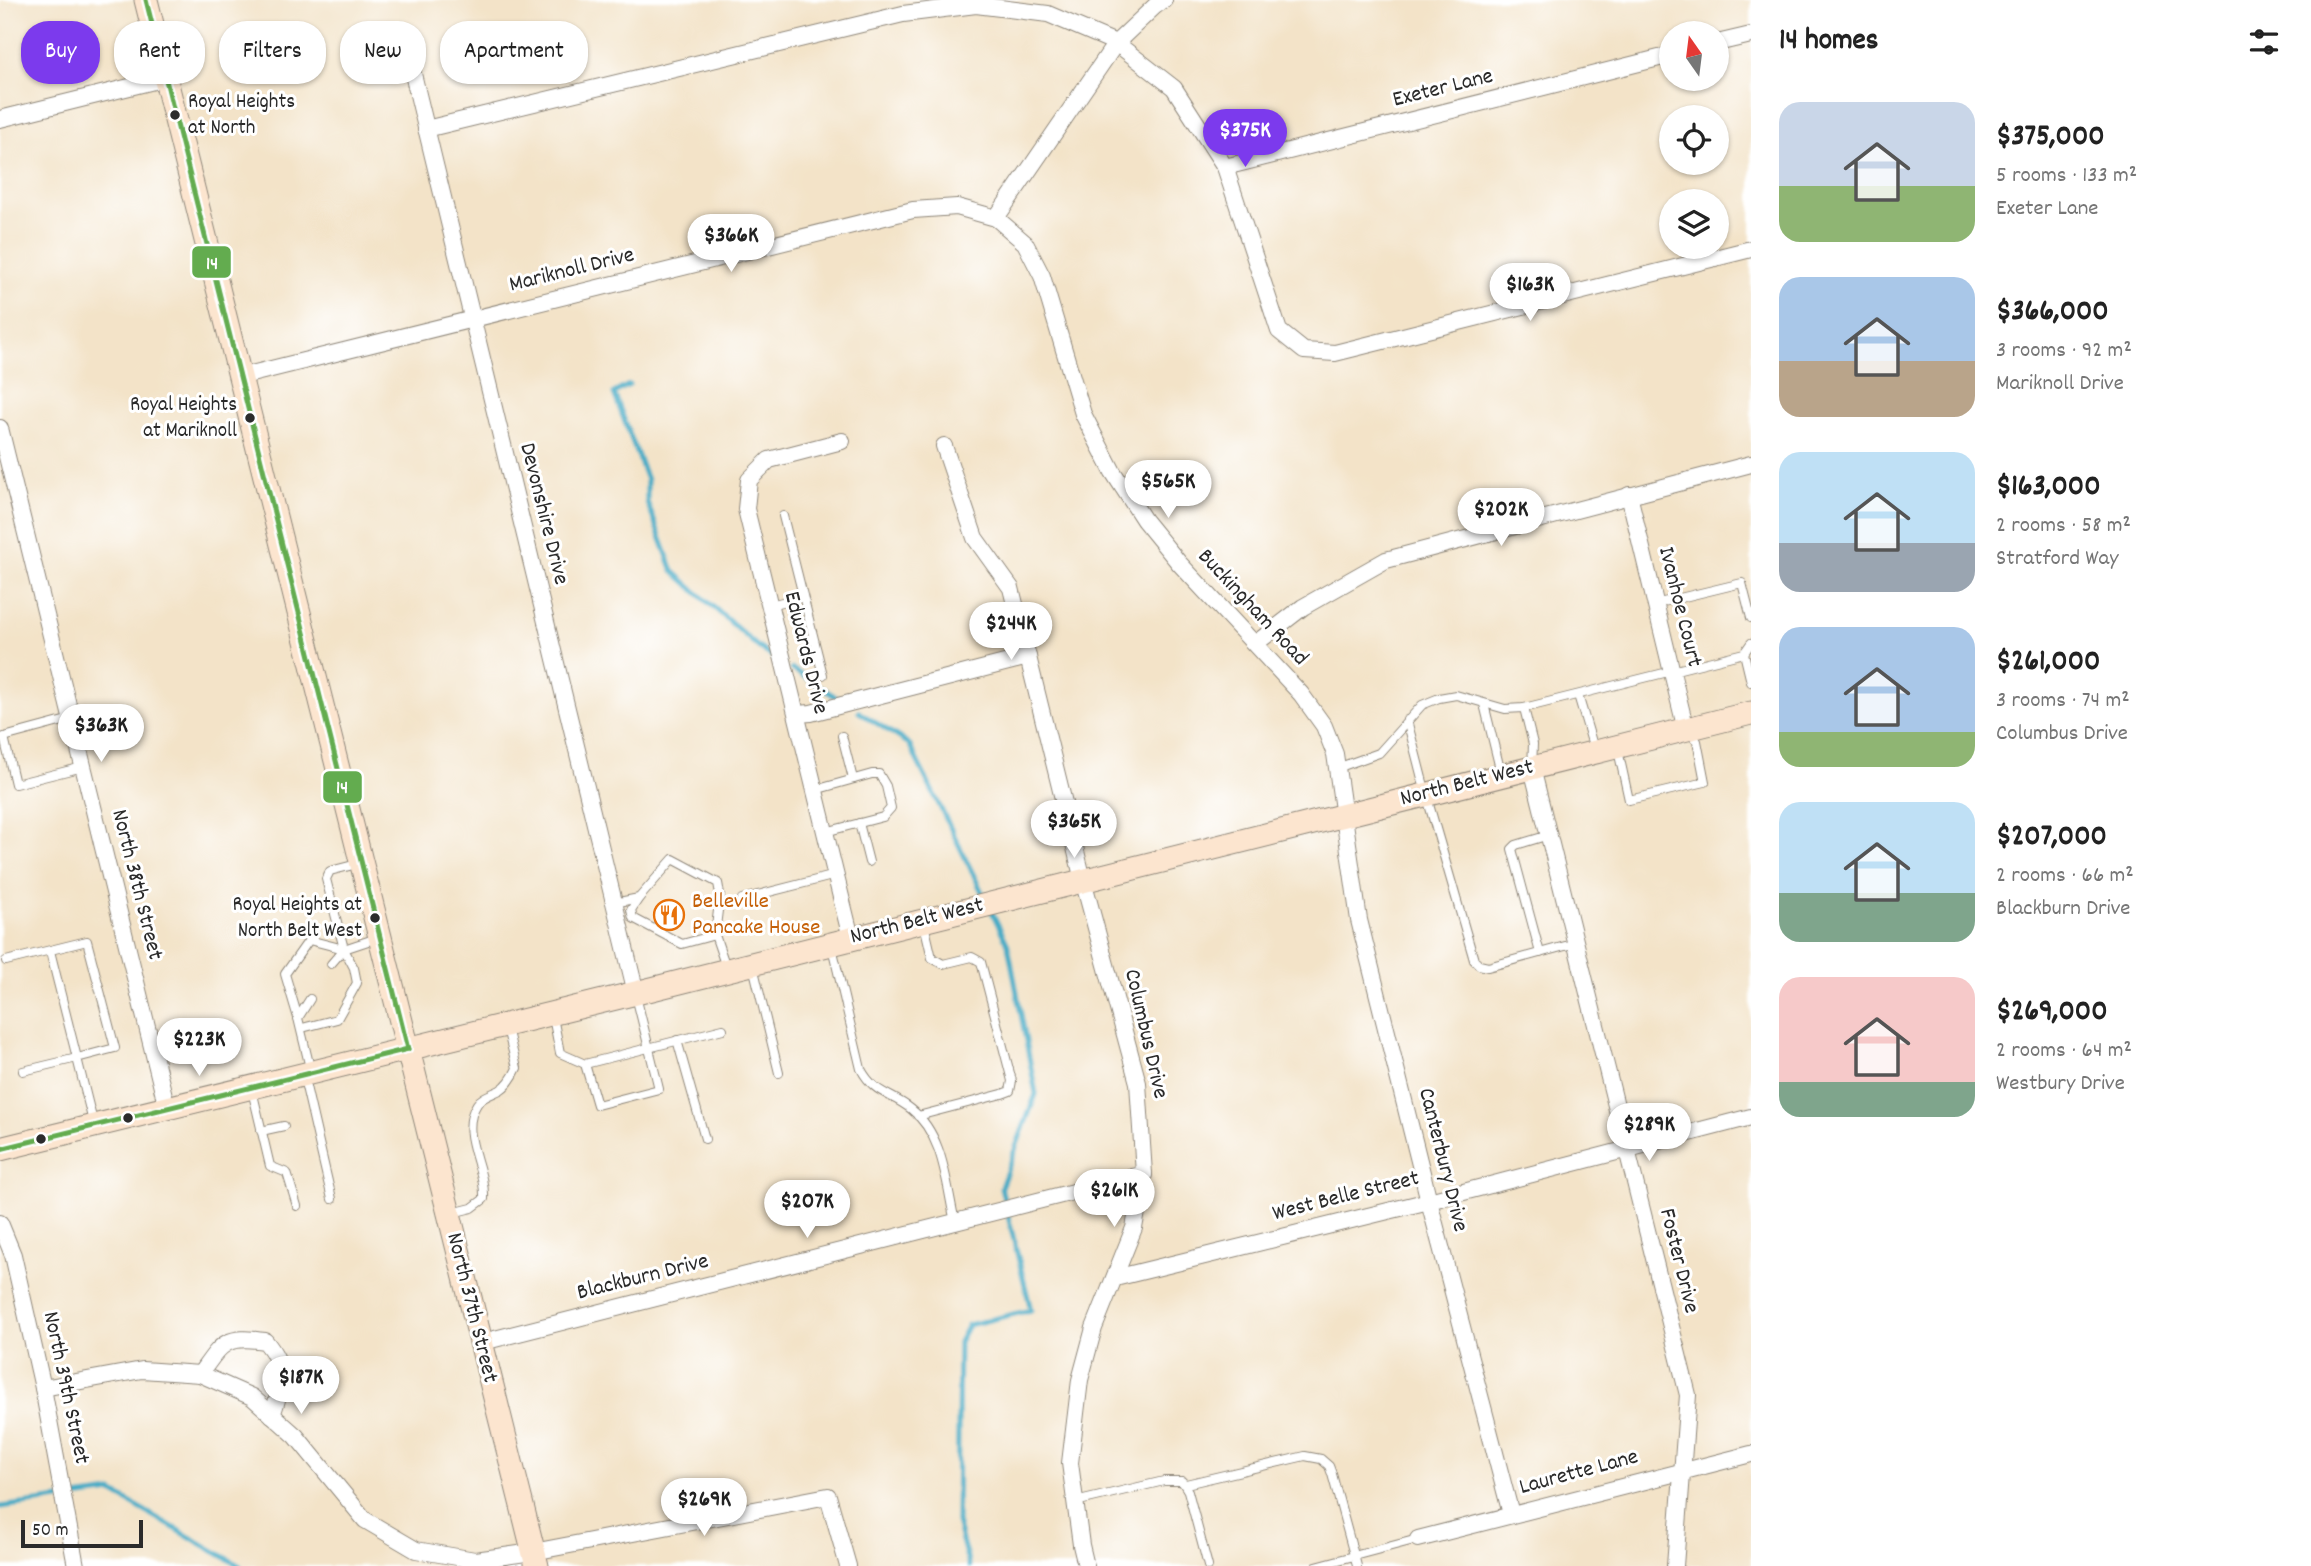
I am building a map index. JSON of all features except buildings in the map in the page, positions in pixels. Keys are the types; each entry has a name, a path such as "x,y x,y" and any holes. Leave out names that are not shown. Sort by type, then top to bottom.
{"main road":[{"name":"North 37th Street","path":"146,0 151,21"},
{"name":"North 37th Street","path":"167,84 535,1559"},
{"name":"North Belt West","path":"0,1149 552,1014 1751,713"}],"street":[{"path":"996,218 1116,43 1164,0"},
{"path":"426,129 903,14 976,5 1048,14 1116,43 1174,88 1225,167 1279,331 1304,351 1335,353 1751,249"},
{"path":"1729,40 1751,35"},
{"name":"Exeter Lane","path":"1225,167 1659,58"},
{"path":"0,119 142,84"},
{"name":"Devonshire Drive","path":"415,84 636,993"},
{"name":"Mariknoll Drive","path":"239,377 913,210 957,208 996,218"},
{"name":"Buckingham Road","path":"996,218 1025,243 1042,275 1083,414 1113,472 1144,520 1179,563 1301,694 1324,726 1335,754 1343,814"},
{"name":"North 38th Street","path":"0,428 167,1108"},
{"name":"Edwards Drive","path":"841,941 836,875 746,509 749,480 769,460 842,441"},
{"name":"Columbus Drive","path":"944,446 975,538 1011,588 1083,880 1138,1083 1144,1174 1134,1228 1094,1328 1080,1380 1070,1463 1086,1566"},
{"path":"1255,644 1303,607 1386,561 1751,464"},
{"name":"Ivanhoe Court","path":"1629,495 1686,730"},
{"path":"797,714 811,713 1028,657"},
{"name":"Foster Drive","path":"1532,768 1688,1395 1675,1566"},
{"name":"Canterbury Drive","path":"1343,814 1359,920 1511,1514"},
{"name":"West Belle Street","path":"1115,1278 1429,1201 1751,1117"},
{"name":"Blackburn Drive","path":"480,1343 1144,1174"},
{"name":"North 39th Street","path":"0,1223 13,1255 43,1388 76,1566"},
{"path":"200,1374 220,1346 242,1338 265,1341 276,1355 281,1372 281,1390 272,1415"},
{"path":"43,1388 142,1370 200,1374 253,1397 296,1436 365,1520 416,1550 475,1560 535,1559 828,1496 848,1566"},
{"name":"Laurette Lane","path":"1419,1539 1751,1454"}],"lane":[{"path":"783,516 823,675"},
{"path":"1655,604 1742,583 1751,618"},
{"path":"770,605 803,597"},
{"path":"1337,768 1379,753 1422,705 1439,698 1456,695 1505,709 1524,708 1744,653 1751,643"},
{"path":"1744,653 1751,682"},
{"path":"1578,695 1629,800 1705,782 1697,741 1686,730"},
{"path":"1484,704 1502,775"},
{"path":"1524,708 1533,744 1532,768"},
{"path":"71,719 4,737 15,784 83,767"},
{"path":"1408,720 1426,794 1474,960 1479,965 1488,967 1576,943"},
{"path":"842,736 853,779"},
{"path":"815,790 879,774 886,786 891,808 883,817 825,832"},
{"path":"859,823 869,862"},
{"path":"1540,953 1512,849 1516,845 1549,835"},
{"path":"715,935 682,944 633,918 631,910 673,859 718,883 720,894 715,935 727,970"},
{"path":"302,1028 337,1019 357,983 354,968 344,949 326,879 330,871 361,863"},
{"path":"742,899 836,875"},
{"path":"614,903 639,898"},
{"path":"918,1116 1010,1091 1012,1081 981,962 972,957 943,964 932,958 923,920"},
{"path":"331,964 344,949 380,937"},
{"path":"332,1199 307,1074 302,1028 285,974 309,940 344,949"},
{"path":"6,961 87,941 115,1048 23,1071"},
{"path":"841,941 861,1069 868,1082 909,1107 927,1125 936,1140 955,1222"},
{"path":"50,951 94,1125"},
{"path":"752,964 779,1073"},
{"path":"585,1064 597,1105 659,1089 636,993"},
{"path":"298,1018 310,999"},
{"path":"552,1014 560,1053 585,1064 723,1029"},
{"path":"448,1214 472,1208 484,1199 485,1185 469,1131 470,1117 479,1101 503,1089 517,1068 507,1025"},
{"path":"677,1040 705,1139"},
{"path":"252,1087 270,1166 287,1172 298,1206"},
{"path":"261,1131 284,1126"},
{"path":"1186,1484 1298,1457 1321,1459 1329,1466 1332,1474 1357,1566"},
{"path":"1075,1502 1164,1481 1182,1481 1186,1484 1208,1566"},
{"path":"1316,1566 1419,1539"}],"waterway":[{"path":"629,385 614,393 647,480 647,502 673,571 758,647 773,657"},
{"path":"792,669 841,700"},
{"path":"859,712 909,744 985,898"},
{"path":"969,1566 957,1522 959,1342 968,1325 1031,1310 1001,1187 1036,1094 1008,945 991,910"},
{"path":"0,1507 112,1492 240,1566"}],"transit line":[{"name":"14","path":"146,0 408,1049"},
{"name":"14","path":"0,1149 408,1049"}],"place":[{"name":"Royal Heights at North","path":"175,115"},
{"name":"Royal Heights at Mariknoll","path":"250,418"},
{"name":"Belleville Pancake House","path":"669,915"},
{"name":"Royal Heights at North Belt West","path":"375,918"}]}
